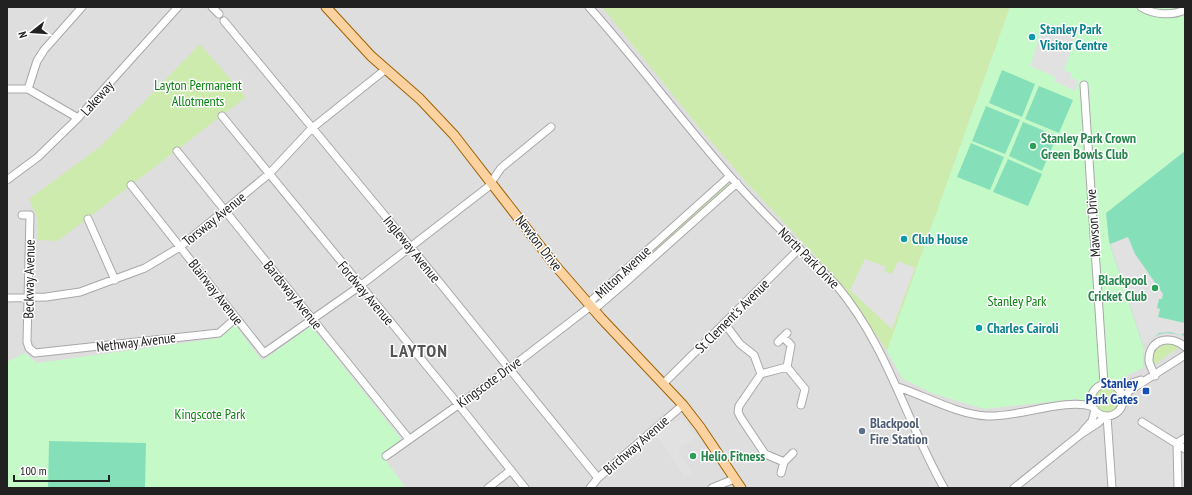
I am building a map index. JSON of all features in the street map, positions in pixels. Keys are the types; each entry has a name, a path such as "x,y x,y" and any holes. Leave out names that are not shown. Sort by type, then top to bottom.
{"main road":[{"name":"Newton Drive","path":"326,7 386,69 450,130 492,182 554,264 683,405 700,427 741,488"}],"street":[{"path":"28,89 38,61 44,50 82,7"},
{"name":"Lakeway","path":"7,180 38,156 78,118 178,7"},
{"path":"212,7 218,14"},
{"name":"North Park Drive","path":"589,7 620,42 679,116 730,176 837,286 850,302 878,348 898,387 943,486"},
{"path":"1141,7 1164,14 1185,10"},
{"name":"Ingleway Avenue","path":"224,21 311,129 410,246 598,478"},
{"name":"Torsway Avenue","path":"7,298 46,297 73,293 115,280 145,268 180,247 269,174 311,129 386,69"},
{"name":"Mawson Drive","path":"1084,85 1104,384"},
{"path":"7,89 28,89 78,118"},
{"name":"Fordway Avenue","path":"222,116 525,488"},
{"path":"312,319 360,286 488,187 501,168 551,127"},
{"name":"Bardsway Avenue","path":"177,151 409,439"},
{"name":"Milton Avenue","path":"730,176 592,300 591,306 598,306 627,282 737,183"},
{"name":"Blairway Avenue","path":"131,185 264,353 312,319"},
{"name":"Beckway Avenue","path":"22,215 30,215 27,342 32,351"},
{"path":"88,219 115,280"},
{"name":"St Clement's Avenue","path":"664,383 725,324 799,248"},
{"name":"Kingscote Drive","path":"386,456 509,368 591,306"},
{"name":"Nethway Avenue","path":"32,351 37,354 219,333 236,318"},
{"path":"725,324 740,344 754,355 761,374"},
{"path":"783,337 791,345 787,367"},
{"path":"1155,376 1149,362 1150,355 1158,342 1168,339 1180,343 1185,347"},
{"path":"1014,488 1081,434 1106,416 1119,410 1129,391 1155,376 1185,355"},
{"path":"784,462 765,454 738,412 742,400 761,374 787,367"},
{"path":"787,367 808,388 801,405"},
{"path":"1068,405 1092,395 1097,388 1104,384 1114,386 1129,384 1155,376"},
{"path":"1114,386 1121,392 1123,401"},
{"path":"898,387 965,412 987,416 1000,416 1068,405 1084,405 1106,416"},
{"path":"1081,434 1092,421 1094,409 1092,395"},
{"name":"Birchway Avenue","path":"590,488 598,478 683,405"},
{"path":"1106,416 1112,488"},
{"path":"1142,422 1185,449"},
{"path":"1177,443 1185,438"},
{"path":"1177,443 1178,488"},
{"path":"781,473 784,462 793,453"},
{"path":"488,488 510,470"},
{"path":"712,488 734,479"},
{"path":"935,488 943,486"}],"shaded area":[{"path":"7,7 1185,7 1185,488 7,488"},
{"path":"1054,25 1069,30 1074,42 1064,70 1072,73 1070,77 1079,81 1075,91 1054,81 1055,77 1030,66 1043,27"},
{"path":"1128,237 1135,254 1163,294 1162,299 1159,299 1157,308 1160,309 1158,317 1185,323 1185,332 1181,335 1170,332 1159,333 1143,346 1110,244"},
{"path":"865,259 886,267 884,271 892,274 898,261 915,268 892,329 850,290"},
{"path":"682,418 697,437 678,449 692,472 685,477 656,436"}],"green space":[{"path":"602,7 1010,7 887,351 845,288 747,183 703,132"},
{"name":"Stanley Park","path":"1010,7 1185,7 1185,151 1106,213 1109,241 1143,346 1143,368 1125,376 1126,382 1100,382 1094,388 1088,403 1077,399 984,409 932,393 903,379 887,351"},
{"name":"Layton Permanent Allotments","path":"200,44 246,97 58,241 38,240 38,220 29,199 101,146"},
{"name":"Stanley Park Crown Green Bowls Club","path":"1002,70 1035,84 1022,117 989,103"},
{"name":"Stanley Park Crown Green Bowls Club","path":"1039,86 1073,100 1059,133 1025,119"},
{"name":"Stanley Park Crown Green Bowls Club","path":"986,106 1020,120 1005,154 972,141"},
{"name":"Stanley Park Crown Green Bowls Club","path":"1023,122 1057,136 1042,171 1009,156"},
{"name":"Stanley Park Crown Green Bowls Club","path":"971,143 1004,157 990,190 957,177"},
{"name":"Blackpool Cricket Club","path":"1185,151 1185,336 1172,333 1162,334 1153,337 1143,346 1109,241 1106,213"},
{"name":"Stanley Park Crown Green Bowls Club","path":"1008,159 1042,174 1028,206 993,192"},
{"path":"725,180 732,188 602,304 595,297"},
{"name":"Kingscote Park","path":"235,325 262,361 311,326 401,439 382,456 406,488 7,488 7,362 25,353 37,363 220,338"},
{"path":"1173,343 1179,347 1154,365 1154,353 1160,347"},
{"path":"1107,387 1116,391 1120,400 1116,409 1107,413 1098,409 1094,400 1098,391"},
{"path":"49,441 146,443 145,488 48,488"}],"place":[{"name":"Stanley Park Visitor Centre","path":"1032,37"},
{"name":"Stanley Park Crown Green Bowls Club","path":"1033,146"},
{"name":"Club House","path":"904,239"},
{"name":"Blackpool Cricket Club","path":"1155,288"},
{"name":"Charles Cairoli","path":"979,328"},
{"name":"Stanley Park Gates","path":"1146,391"},
{"name":"Blackpool Fire Station","path":"862,431"},
{"name":"Helio Fitness","path":"693,456"}],"district":[{"name":"LAYTON","path":"419,351"}]}
